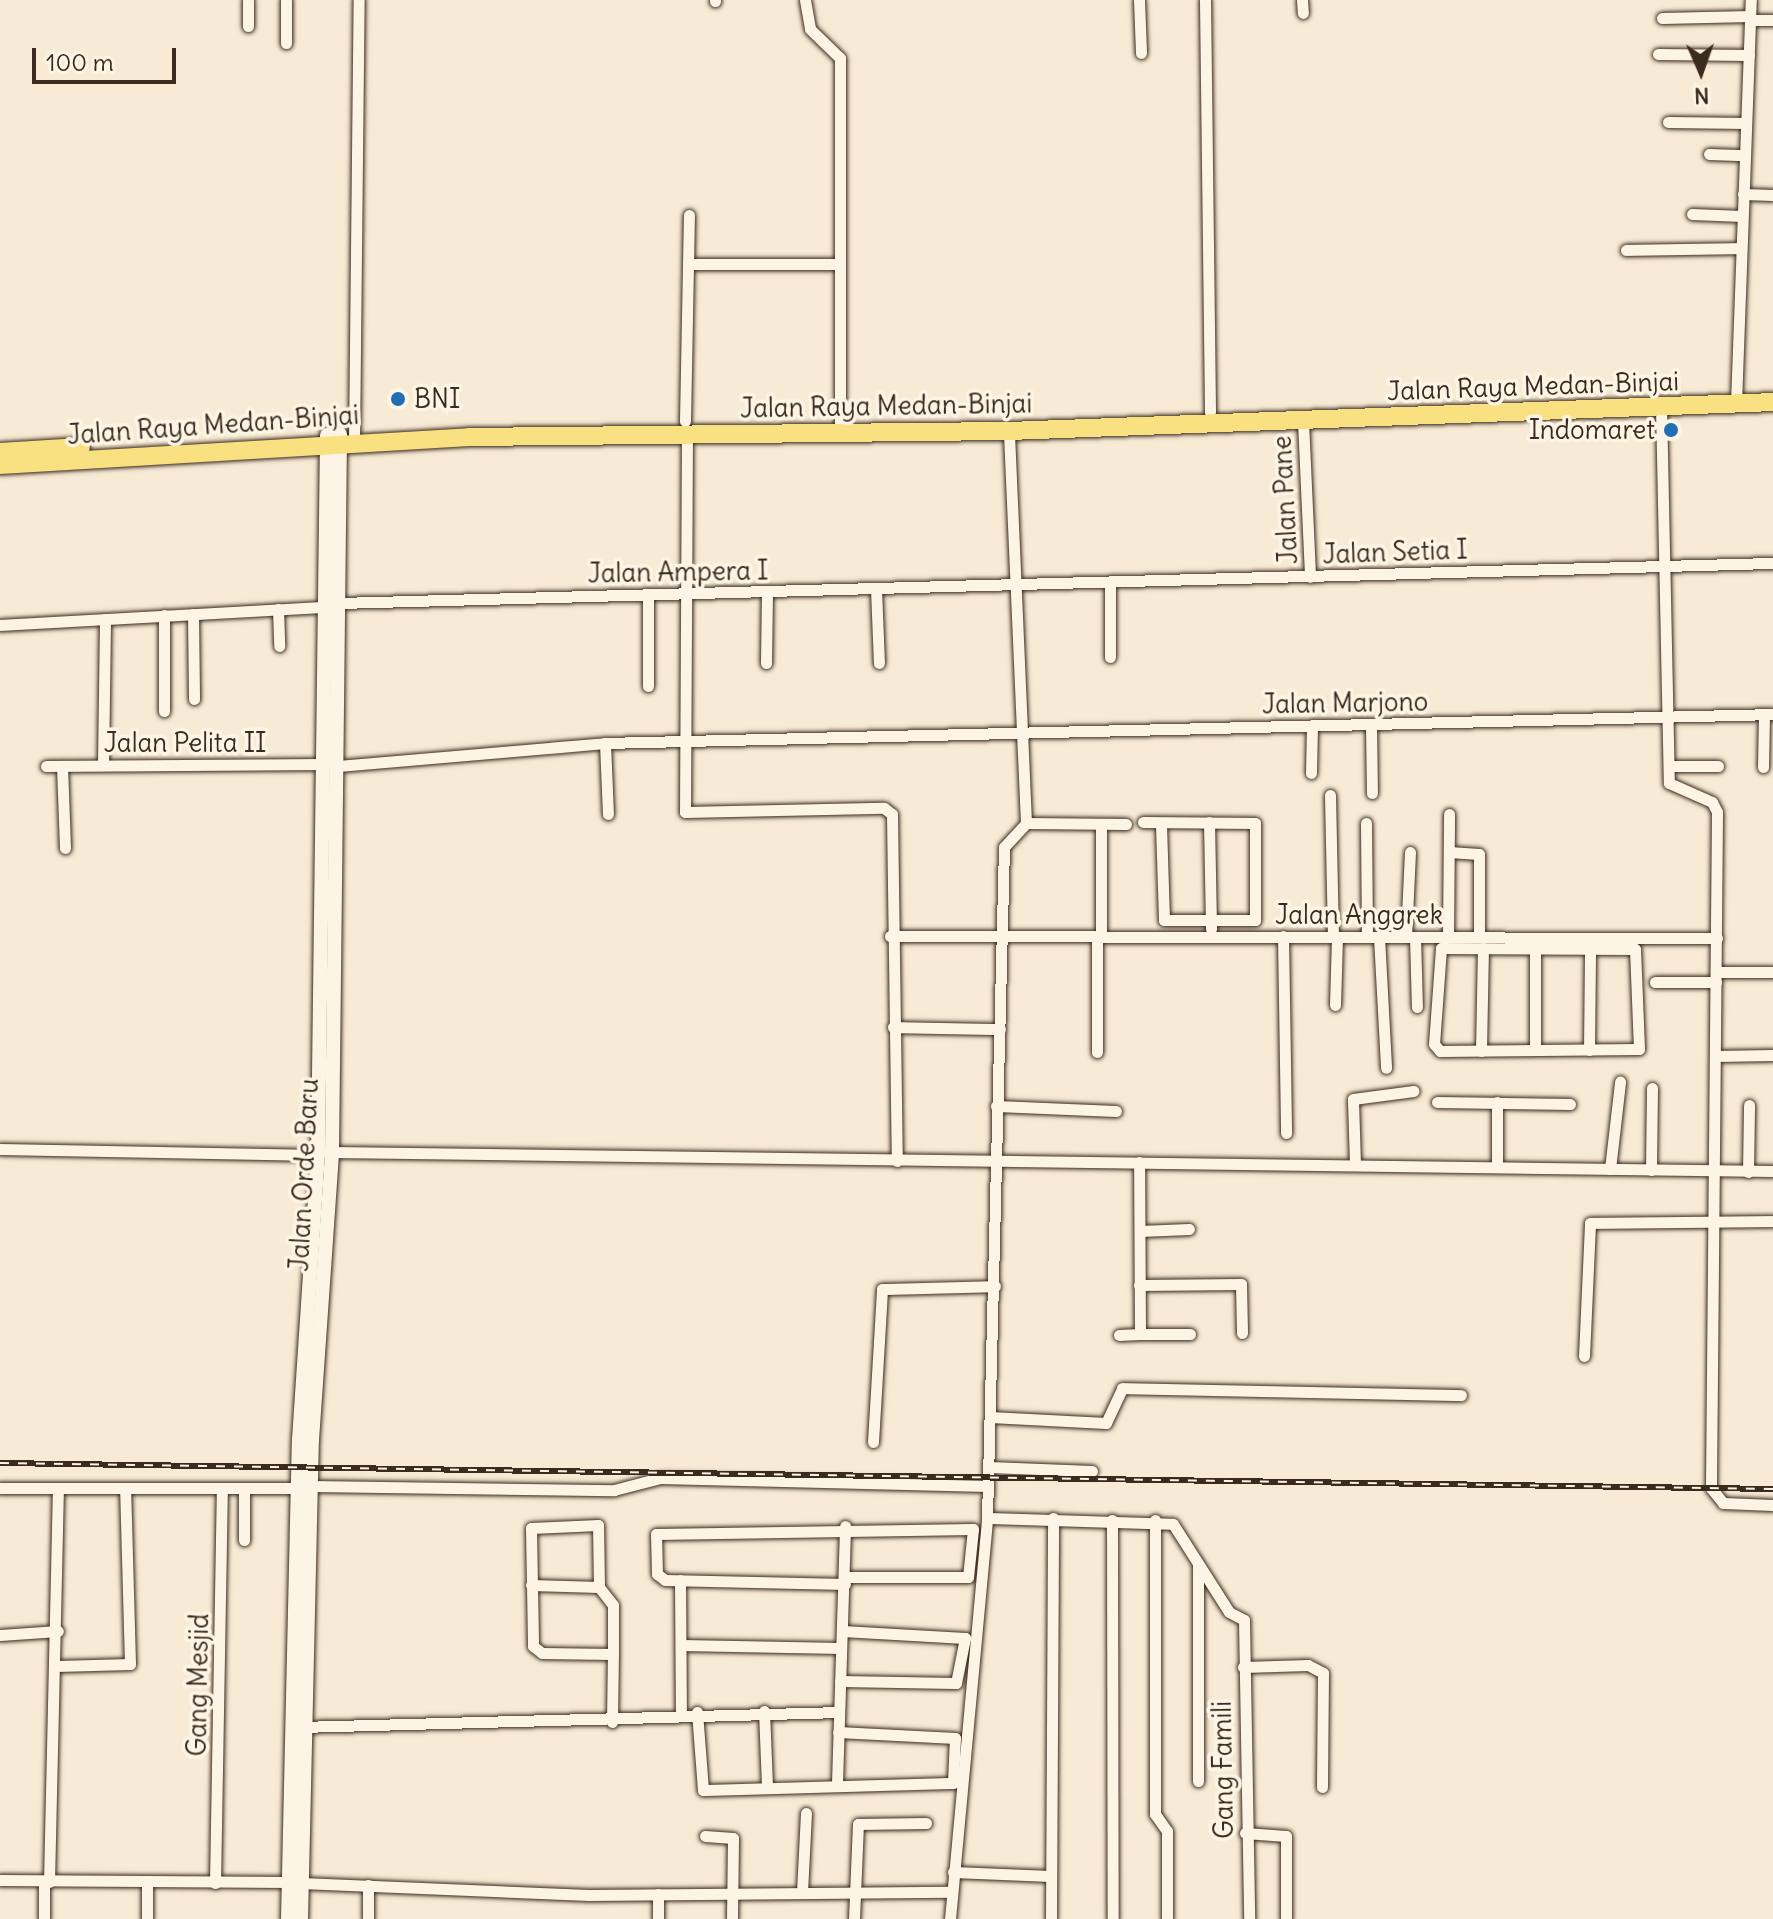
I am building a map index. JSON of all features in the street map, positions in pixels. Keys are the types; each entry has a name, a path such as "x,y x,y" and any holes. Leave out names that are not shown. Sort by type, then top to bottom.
{"highway":[{"name":"Jalan Raya Medan-Binjai","path":"0,452 686,426 1303,421 1661,407 1773,391"},
{"name":"Jalan Raya Medan-Binjai","path":"686,426 1009,431 1210,412 1736,398 1773,402"},
{"name":"Jalan Raya Medan-Binjai","path":"0,465 340,439"}],"main road":[{"name":"Jalan Orde Baru","path":"288,1919 295,1883 304,1487 325,1154 332,605 340,439"},
{"name":"Jalan Orde Baru","path":"295,1883 301,1919"}],"street":[{"path":"248,0 248,26"},
{"path":"286,0 286,43"},
{"path":"340,439 359,0"},
{"path":"805,0 810,29 840,58 840,425"},
{"path":"1139,0 1141,53"},
{"path":"1205,0 1210,412"},
{"path":"1302,0 1303,13"},
{"path":"1736,398 1751,0"},
{"path":"1662,18 1773,20"},
{"path":"1658,54 1749,55"},
{"path":"1668,122 1746,123"},
{"path":"1709,154 1745,155"},
{"path":"1743,194 1773,195"},
{"path":"1692,214 1742,216"},
{"path":"689,215 691,264 683,741 685,812 889,810 897,1161"},
{"path":"1626,250 1741,248"},
{"path":"691,264 838,264"},
{"path":"1661,407 1666,717 1673,789 1712,802 1717,812 1711,1488 1723,1503 1773,1505"},
{"name":"Jalan Pane","path":"1303,421 1310,577"},
{"path":"950,1919 987,1518 1004,847 1026,823 1025,732 1009,431"},
{"name":"Jalan Setia I","path":"1018,586 1773,563"},
{"path":"1110,583 1110,657"},
{"name":"Jalan Ampera I","path":"0,625 332,605 1018,586"},
{"path":"876,589 879,663"},
{"path":"766,663 767,592"},
{"path":"648,595 648,686"},
{"path":"278,609 279,646"},
{"path":"193,614 194,699"},
{"path":"164,615 164,711"},
{"path":"103,765 105,619"},
{"path":"1763,767 1769,714"},
{"name":"Jalan Marjono","path":"683,741 1769,714"},
{"path":"1371,724 1372,793"},
{"path":"1311,773 1312,725"},
{"name":"Jalan Pelita II","path":"46,766 332,765 605,743 683,741"},
{"path":"605,743 608,814"},
{"path":"62,766 65,848"},
{"path":"1670,766 1718,766"},
{"path":"1330,795 1335,1005"},
{"path":"1448,937 1449,814"},
{"path":"1143,822 1256,826 1255,920 1211,922 1161,916 1161,823"},
{"path":"1209,822 1210,936"},
{"path":"1026,823 1126,824"},
{"path":"1366,823 1386,1068"},
{"path":"1097,1052 1101,824"},
{"path":"1410,852 1410,937 1417,1007"},
{"path":"1449,852 1479,854 1481,1051"},
{"name":"Jalan Anggrek","path":"890,936 1448,937 1481,942 1717,938"},
{"path":"1283,936 1286,1133"},
{"path":"1481,942 1438,951 1434,1044 1440,1051 1589,1050 1640,1048 1637,953 1534,942 1535,1050"},
{"path":"1589,1050 1590,947"},
{"path":"1655,982 1773,972"},
{"path":"893,1027 1000,1029"},
{"path":"1716,1056 1773,1055"},
{"path":"1610,1169 1620,1082"},
{"path":"1651,1170 1652,1088"},
{"path":"1355,1164 1353,1099 1413,1091"},
{"path":"1437,1102 1570,1104"},
{"path":"1497,1102 1497,1166"},
{"path":"1748,1172 1749,1105"},
{"path":"996,1106 1116,1111"},
{"path":"0,1149 1773,1171"},
{"path":"1139,1162 1140,1334"},
{"path":"1584,1356 1590,1223 1773,1221"},
{"path":"1140,1231 1189,1229"},
{"path":"1139,1285 1241,1284 1242,1333"},
{"path":"873,1442 882,1289 995,1286"},
{"path":"1119,1335 1190,1334"},
{"path":"990,1417 1106,1423 1122,1388 1461,1395"},
{"path":"989,1467 1092,1471"},
{"path":"0,1488 614,1490 660,1478 988,1486"},
{"path":"44,1919 57,1666 58,1488"},
{"path":"57,1666 130,1664 125,1488"},
{"name":"Gang Mesjid","path":"215,1883 222,1488"},
{"path":"244,1488 244,1540"},
{"path":"987,1518 1155,1520 1173,1524 1198,1564 1198,1781"},
{"path":"1051,1919 1053,1518"},
{"path":"1112,1520 1113,1919"},
{"path":"1155,1520 1155,1814 1167,1831 1167,1919"},
{"path":"612,1722 613,1654 613,1605 599,1587 595,1523 531,1528 536,1650 613,1654"},
{"path":"837,1783 845,1526"},
{"path":"845,1526 973,1532 968,1577 845,1581 680,1580 657,1574 662,1529 845,1526"},
{"name":"Gang Famili","path":"1198,1564 1229,1612 1244,1620 1245,1833 1249,1919"},
{"path":"680,1580 681,1715"},
{"path":"531,1585 599,1587"},
{"path":"0,1635 58,1631"},
{"path":"840,1681 956,1683 965,1638 842,1631"},
{"path":"681,1645 841,1648"},
{"path":"1243,1667 1308,1665 1323,1673 1322,1787"},
{"path":"764,1711 767,1785"},
{"path":"298,1727 612,1722 697,1712 839,1712"},
{"path":"697,1712 699,1788 837,1783 949,1786 956,1742 838,1732"},
{"path":"802,1892 806,1813"},
{"path":"854,1919 858,1824 926,1823"},
{"path":"1245,1833 1286,1836 1286,1919"},
{"path":"705,1836 733,1838 732,1919"},
{"path":"953,1872 1051,1876"},
{"path":"0,1880 295,1883 658,1894 951,1892"},
{"path":"147,1883 147,1919"},
{"path":"368,1885 368,1919"},
{"path":"658,1894 658,1919"}],"railway":[{"path":"0,1463 1773,1489"}],"place":[{"name":"BNI","path":"398,399"},
{"name":"Indomaret","path":"1671,430"}]}
